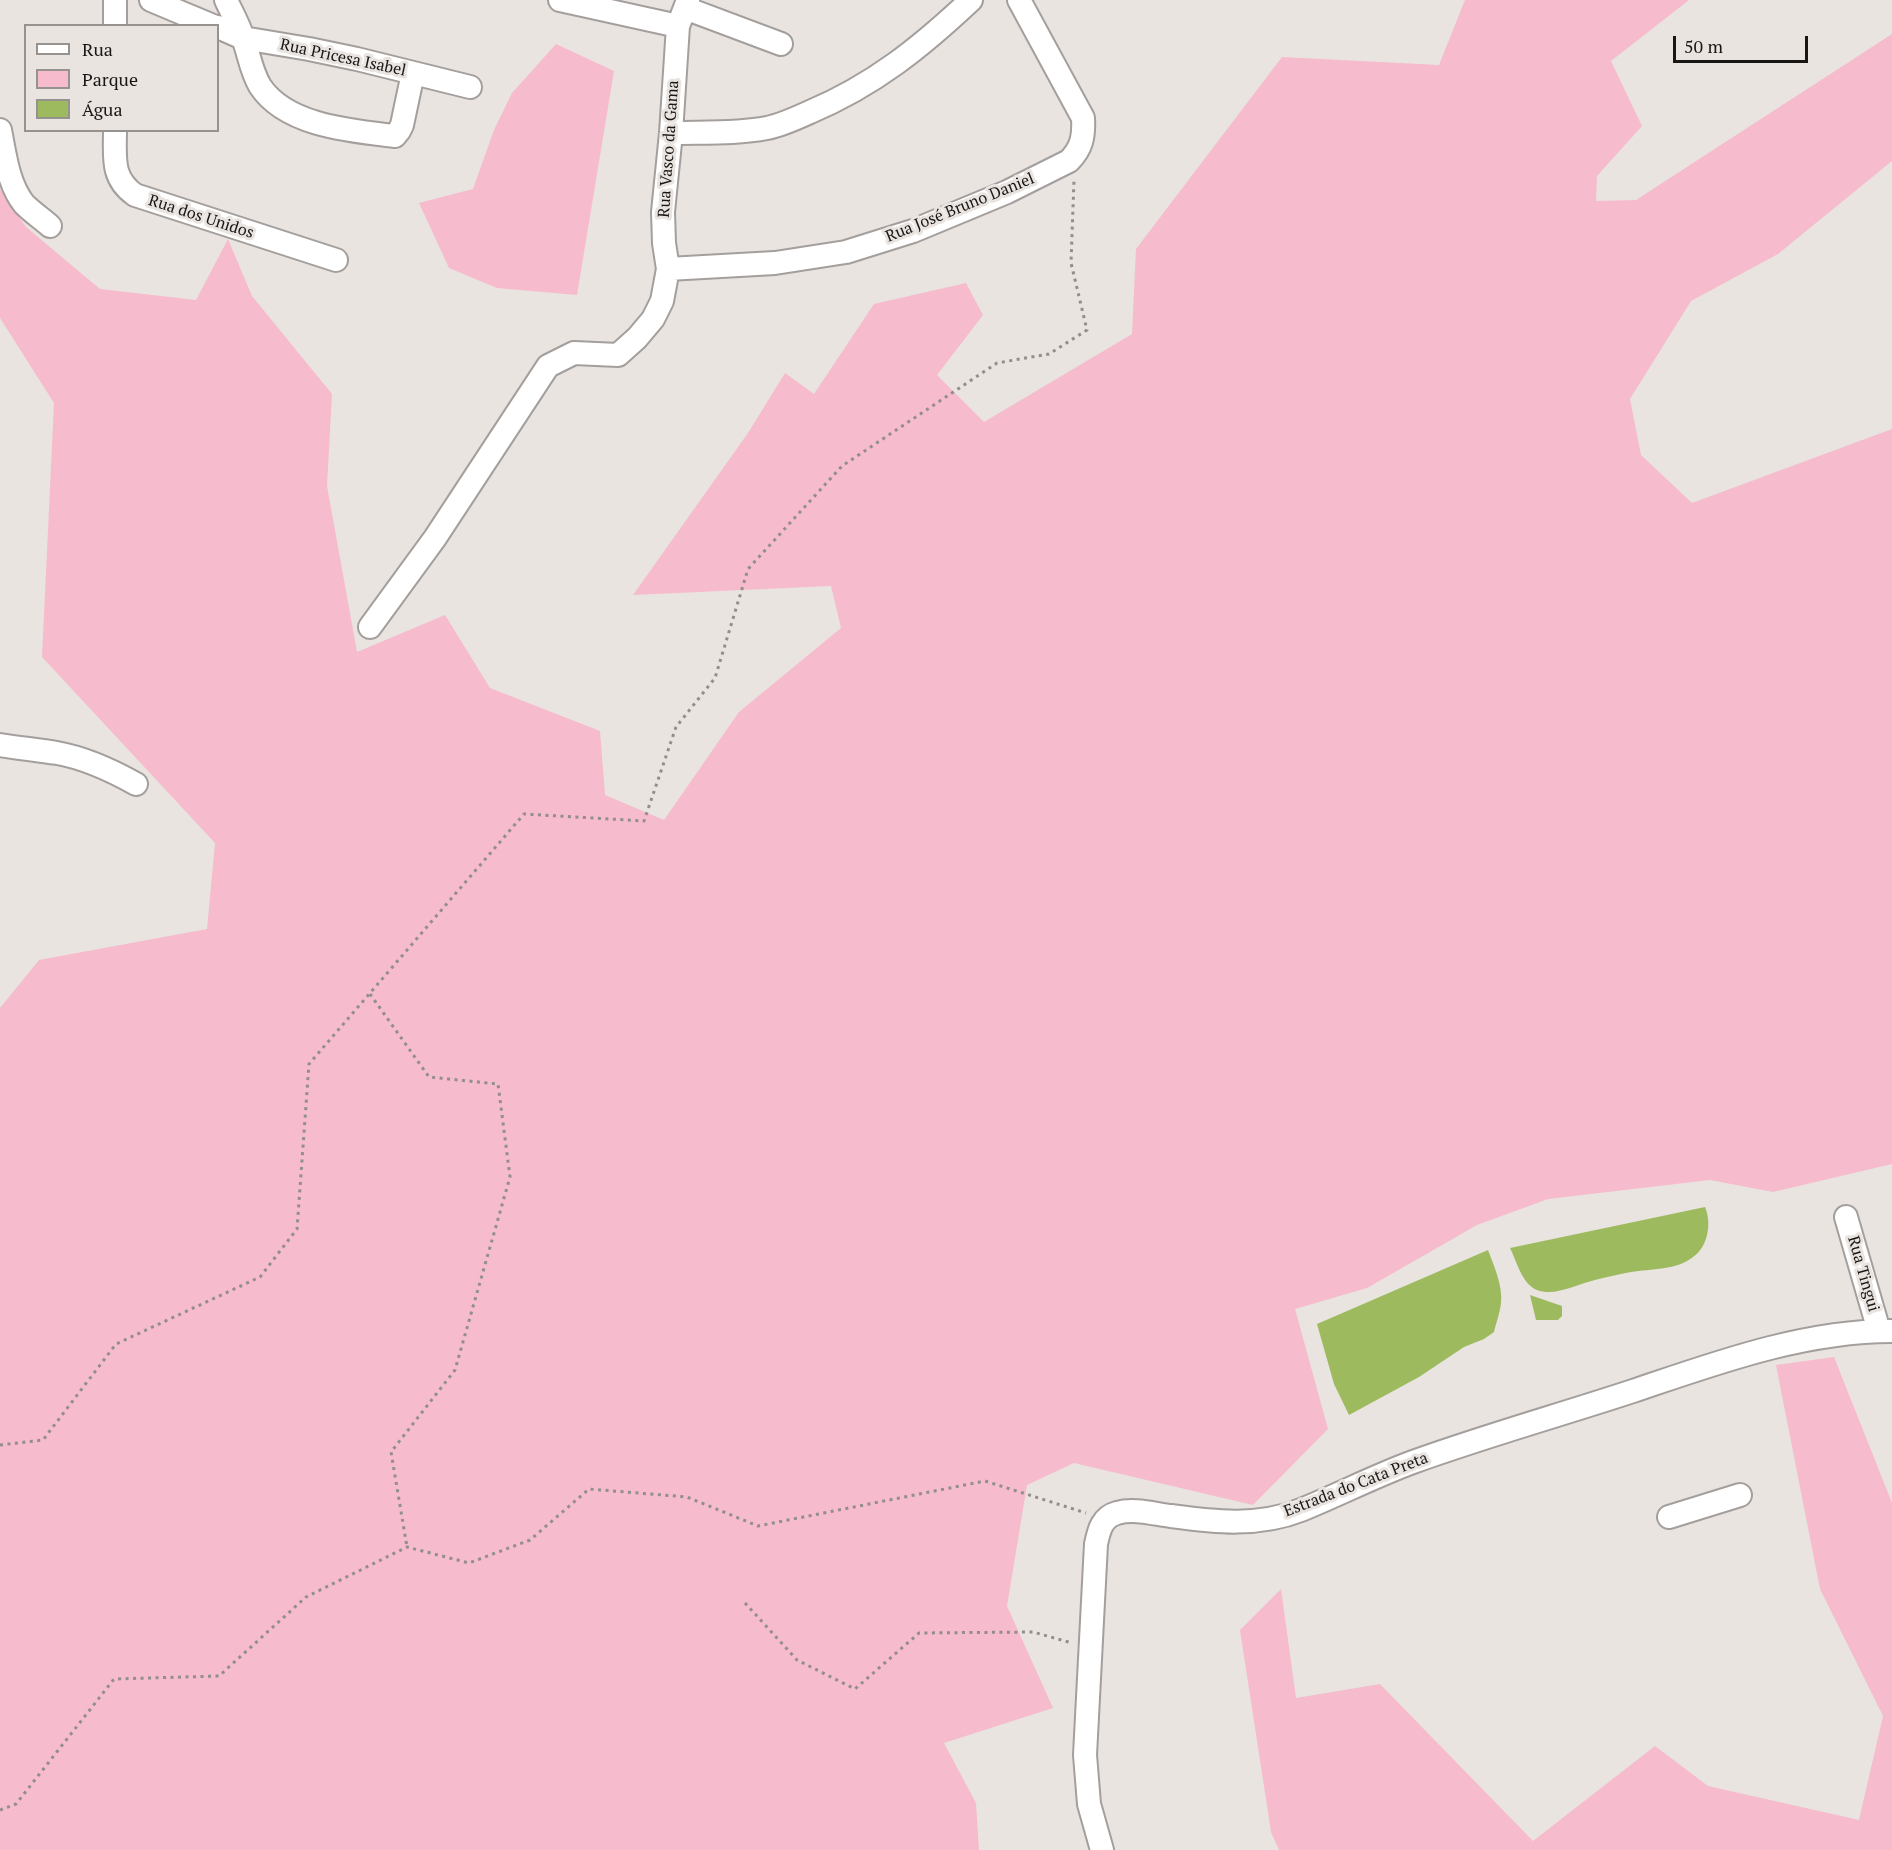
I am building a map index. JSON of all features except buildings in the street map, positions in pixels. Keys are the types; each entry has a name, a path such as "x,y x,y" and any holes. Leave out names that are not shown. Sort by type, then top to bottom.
{"street":[{"path":"115,0 115,24"},
{"path":"151,0 208,24"},
{"path":"226,0 243,38 253,72 260,86 270,98 285,109 306,119 342,130 395,136 402,125 413,73"},
{"path":"560,0 684,11 782,44"},
{"path":"671,133 725,132 767,128 827,105 857,90 890,69 913,52 971,0"},
{"path":"1019,0 1083,118 1084,137 1075,154"},
{"name":"Rua Vasco da Gama","path":"370,627 435,538 549,366 574,353 618,355 653,319 662,301 668,269 663,212 684,11"},
{"name":"Rua Pricesa Isabel","path":"219,27 243,38 309,49 470,87"},
{"path":"0,130 9,172 16,191 25,204 51,226"},
{"name":"Rua dos Unidos","path":"115,132 117,177 125,188 135,195 336,260"},
{"name":"Rua José Bruno Daniel","path":"668,269 775,263 846,252 913,231 1007,192 1069,161 1075,154"},
{"path":"0,745 58,753 87,761 136,784"},
{"name":"Rua Tingui","path":"1846,1217 1886,1331"},
{"name":"Estrada do Cata Preta","path":"1105,1519 1117,1513 1133,1511 1218,1523 1258,1521 1298,1511 1410,1463 1466,1443 1726,1360 1806,1340 1886,1331"},
{"path":"1669,1517 1740,1496"},
{"path":"1102,1850 1089,1804 1085,1755 1096,1544 1099,1530 1105,1519"}],"path":[{"path":"0,1445 43,1440 116,1344 260,1277 297,1229 309,1064 524,814 644,821 676,727 715,678 748,569 842,466 996,363 1049,354 1087,330 1071,263 1075,154"},
{"path":"370,994 429,1077 498,1084 510,1177 455,1370 391,1452 407,1547"},
{"path":"0,1810 16,1804 114,1679 219,1676 306,1597 407,1547 469,1563 530,1540 589,1490 687,1497 758,1526 985,1481 1105,1519"},
{"path":"745,1603 797,1660 855,1689 919,1633 1034,1632 1091,1648"}],"green space":[{"path":"1465,0 1689,0 1611,61 1642,126 1597,176 1596,201 1636,200 1892,34 1892,161 1778,254 1691,301 1630,399 1641,455 1692,503 1892,429 1892,1164 1773,1192 1710,1180 1548,1199 1477,1225 1367,1288 1295,1309 1328,1429 1253,1505 1074,1463 1027,1485 1007,1606 1053,1708 944,1743 976,1803 979,1850 0,1850 0,1008 39,960 207,929 215,843 42,657 54,403 0,318 0,189 26,227 100,289 196,300 228,239 252,296 332,394 327,486 357,652 445,615 490,688 600,731 605,795 664,820 739,712 841,628 831,586 633,595 748,433 785,373 814,394 874,304 966,283 983,315 937,375 984,422 1132,334 1136,249 1282,57 1439,65"},
{"path":"556,44 614,71 577,295 497,288 449,268 419,203 473,189 494,130 512,93"},
{"path":"1834,1357 1892,1503 1892,1850 1279,1850 1271,1832 1240,1630 1281,1589 1296,1698 1380,1684 1533,1841 1655,1746 1708,1786 1859,1820 1883,1716 1820,1589 1776,1365"}],"water":[{"path":"1705,1207 1708,1227 1705,1241 1698,1253 1687,1261 1672,1267 1631,1272 1559,1291 1544,1292 1527,1283 1510,1248"},
{"path":"1488,1250 1501,1290 1500,1310 1494,1332 1464,1347 1419,1377 1349,1415 1334,1384 1317,1324"},
{"path":"1530,1295 1562,1306 1562,1316 1558,1320 1536,1320"}]}
